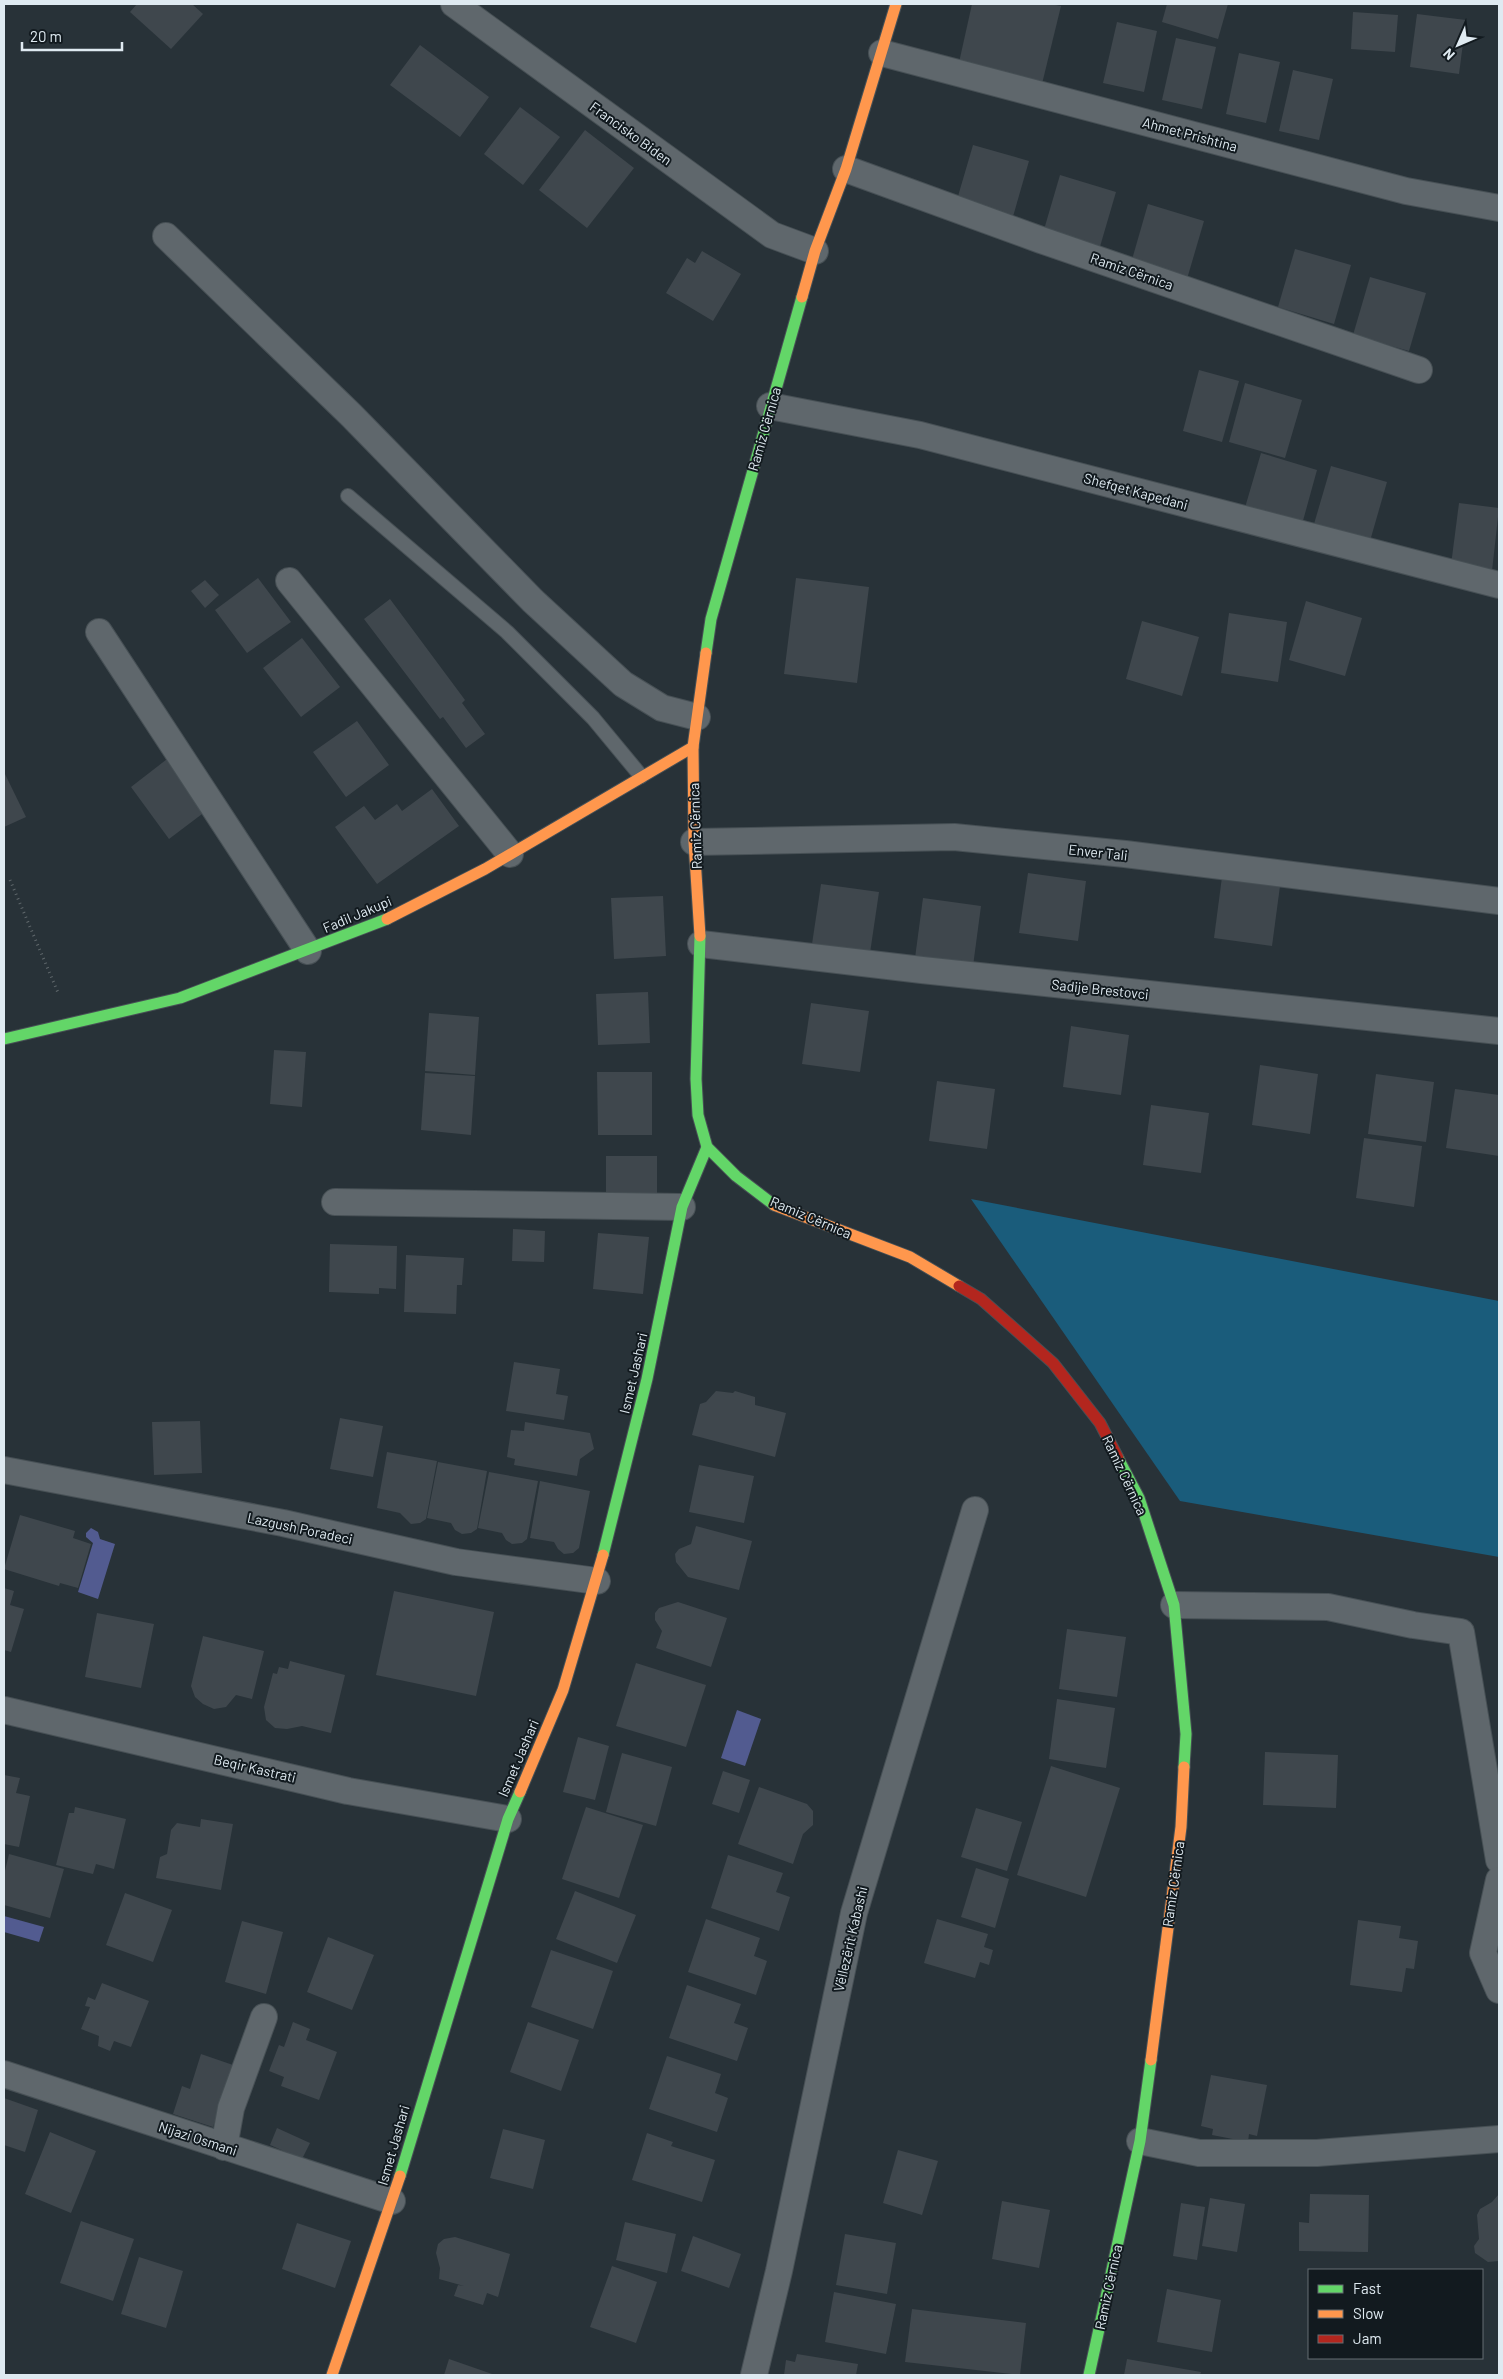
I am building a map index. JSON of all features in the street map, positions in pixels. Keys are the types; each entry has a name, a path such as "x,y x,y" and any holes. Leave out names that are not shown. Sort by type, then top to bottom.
{"street":[{"name":"Francisko Biden","path":"454,4 772,235 815,251"},
{"name":"Ramiz Cërnica","path":"896,4 846,169 815,251 711,619 692,747 694,842 701,944 696,1079 698,1115 707,1147 736,1176 772,1204 910,1257 981,1299 1053,1362 1100,1423 1139,1498 1174,1605 1186,1734 1181,1827 1140,2141 1088,2375"},
{"name":"Ahmet Prishtina","path":"882,53 1406,191 1499,208"},
{"name":"Ramiz Cërnica","path":"846,169 1041,240 1420,370"},
{"path":"166,236 351,415 533,601 623,684 662,708 697,716"},
{"name":"Shefqet Kapedani","path":"770,406 920,434 1499,585"},
{"path":"289,580 510,854"},
{"path":"99,632 308,951"},
{"name":"Fadil Jakupi","path":"4,1039 180,998 386,920 510,854 692,747"},
{"name":"Enver Tali","path":"694,842 954,837 1125,854 1499,902"},
{"name":"Sadije Brestovci","path":"701,944 922,970 1499,1031"},
{"name":"Ismet Jashari","path":"332,2375 392,2202 508,1819 563,1690 597,1581 648,1379 682,1207 707,1147"},
{"path":"335,1202 682,1207"},
{"name":"Lazgush Poradeci","path":"4,1470 263,1519 456,1562 597,1581"},
{"name":"Vëllezërit Kabashi","path":"754,2375 854,1913 975,1510"},
{"path":"1174,1605 1328,1607 1413,1625 1461,1632 1499,1860"},
{"name":"Beqir Kastrati","path":"4,1710 348,1790 508,1819"},
{"path":"1499,1880 1483,1953 1499,1990"},
{"path":"224,2147 231,2108 264,2017"},
{"name":"Nijazi Osmani","path":"4,2074 392,2202"},
{"path":"1140,2141 1199,2153 1317,2153 1499,2139"}],"lane":[{"path":"348,496 506,632 593,718 642,776"}],"path":[{"path":"10,880 71,1024"}],"shaded area":[{"path":"971,1199 1499,1301 1499,1557 1180,1501"},
{"path":"91,1528 98,1532 100,1539 115,1544 98,1599 78,1592 93,1543 86,1537 86,1533"},
{"path":"737,1710 761,1719 745,1766 721,1758"},
{"path":"4,1916 44,1927 39,1942 4,1932"}],"building":[{"path":"137,4 192,4 203,14 171,49 130,12"},
{"path":"972,4 1050,4 1061,6 1041,88 958,67"},
{"path":"1167,4 1228,4 1218,39 1162,22"},
{"path":"1353,12 1398,15 1395,52 1351,49"},
{"path":"1417,14 1466,20 1459,74 1410,67"},
{"path":"1117,22 1157,31 1144,92 1103,83"},
{"path":"1176,38 1216,47 1202,109 1162,100"},
{"path":"420,45 489,97 460,137 390,85"},
{"path":"1239,53 1280,62 1266,123 1226,114"},
{"path":"1293,70 1333,79 1319,140 1279,131"},
{"path":"520,107 560,137 523,185 484,154"},
{"path":"585,130 634,168 587,228 539,190"},
{"path":"973,145 1029,161 1012,220 956,203"},
{"path":"1060,175 1116,192 1099,250 1043,233"},
{"path":"1148,204 1204,221 1187,279 1131,263"},
{"path":"1295,249 1351,265 1334,324 1278,307"},
{"path":"702,251 741,274 713,321 666,293 687,258 695,263"},
{"path":"1370,277 1426,293 1409,351 1353,335"},
{"path":"1199,370 1239,381 1222,442 1183,431"},
{"path":"1245,383 1302,400 1285,458 1229,442"},
{"path":"1261,453 1317,470 1301,528 1244,511"},
{"path":"1331,466 1387,482 1370,541 1314,524"},
{"path":"1459,503 1499,508 1492,571 1451,565"},
{"path":"258,578 291,622 247,653 215,610"},
{"path":"796,578 869,587 857,683 784,674"},
{"path":"205,580 219,595 205,608 191,591"},
{"path":"390,599 465,700 462,703 485,734 466,748 443,717 440,719 364,619"},
{"path":"1306,601 1362,618 1345,676 1289,660"},
{"path":"1229,613 1287,622 1278,682 1221,673"},
{"path":"1142,621 1199,637 1182,696 1126,679"},
{"path":"302,638 340,687 301,717 263,668"},
{"path":"357,721 389,765 346,797 313,752"},
{"path":"171,756 210,808 169,839 131,787"},
{"path":"4,772 26,817 4,827"},
{"path":"432,789 459,826 377,884 335,827 364,806 375,820 397,804 402,811"},
{"path":"1028,873 1086,881 1078,941 1019,933"},
{"path":"1222,877 1280,886 1272,946 1214,938"},
{"path":"821,884 879,892 870,953 812,944"},
{"path":"663,896 666,956 614,959 611,898"},
{"path":"923,898 981,906 973,966 915,958"},
{"path":"648,992 650,1043 598,1045 596,994"},
{"path":"811,1003 869,1011 860,1072 802,1064"},
{"path":"429,1013 479,1017 475,1075 425,1071"},
{"path":"1071,1026 1129,1035 1121,1095 1063,1087"},
{"path":"274,1050 306,1052 302,1107 270,1104"},
{"path":"1260,1065 1318,1074 1310,1134 1252,1125"},
{"path":"597,1072 652,1072 652,1135 598,1135"},
{"path":"425,1073 475,1076 471,1135 421,1130"},
{"path":"1376,1074 1434,1082 1426,1142 1368,1134"},
{"path":"937,1081 995,1089 987,1149 929,1141"},
{"path":"1455,1089 1499,1095 1499,1156 1446,1148"},
{"path":"1151,1105 1209,1113 1201,1173 1143,1165"},
{"path":"1364,1138 1422,1146 1414,1207 1356,1198"},
{"path":"606,1156 657,1156 657,1204 606,1204"},
{"path":"513,1229 545,1231 544,1262 512,1261"},
{"path":"598,1233 649,1237 643,1294 593,1289"},
{"path":"330,1244 397,1246 396,1289 379,1288 379,1294 329,1292"},
{"path":"406,1255 464,1258 462,1285 457,1285 456,1314 404,1312"},
{"path":"514,1362 560,1369 556,1394 568,1396 564,1420 506,1411"},
{"path":"716,1391 733,1393 735,1391 755,1397 755,1405 786,1413 775,1457 692,1435 700,1404 706,1402"},
{"path":"340,1418 383,1426 373,1477 330,1469"},
{"path":"200,1421 202,1473 154,1475 152,1422"},
{"path":"525,1422 590,1433 594,1449 580,1459 577,1476 514,1465 515,1459 507,1457 511,1430 524,1431"},
{"path":"387,1452 437,1461 426,1519 420,1523 411,1524 400,1513 377,1508"},
{"path":"438,1462 487,1471 477,1529 471,1533 462,1534 455,1530 451,1523 427,1518"},
{"path":"699,1465 754,1476 744,1523 689,1512"},
{"path":"489,1472 538,1481 527,1539 522,1543 512,1544 506,1540 502,1533 478,1528"},
{"path":"540,1481 590,1491 579,1548 573,1553 564,1554 554,1542 530,1538"},
{"path":"20,1515 75,1531 73,1538 91,1544 78,1588 60,1583 59,1586 4,1569"},
{"path":"696,1526 752,1541 739,1590 688,1577 676,1562 675,1554 679,1549 691,1544"},
{"path":"4,1588 14,1591 10,1605 24,1609 11,1652 4,1650"},
{"path":"394,1591 494,1612 476,1696 376,1675"},
{"path":"678,1602 727,1618 711,1667 656,1648 662,1631 655,1620 655,1613 659,1608"},
{"path":"97,1613 154,1624 141,1688 85,1677"},
{"path":"1067,1629 1126,1637 1117,1697 1059,1689"},
{"path":"203,1636 264,1651 252,1699 236,1695 226,1707 214,1709 203,1704 195,1697 191,1686"},
{"path":"290,1661 345,1675 331,1733 302,1726 287,1729 275,1728 266,1720 264,1707 273,1673 277,1674 279,1667 288,1669"},
{"path":"636,1663 706,1685 686,1747 616,1726"},
{"path":"1057,1699 1115,1708 1106,1768 1049,1759"},
{"path":"578,1737 609,1746 595,1800 563,1792"},
{"path":"1265,1752 1338,1755 1336,1808 1263,1805"},
{"path":"622,1753 672,1767 656,1826 606,1812"},
{"path":"1051,1766 1120,1788 1086,1897 1017,1875"},
{"path":"723,1771 750,1780 739,1813 712,1804"},
{"path":"4,1775 20,1778 16,1793 30,1796 19,1847 4,1844"},
{"path":"759,1787 807,1804 813,1811 813,1825 803,1834 793,1864 738,1844"},
{"path":"75,1807 126,1819 114,1869 96,1864 93,1874 56,1865 69,1813 74,1813"},
{"path":"586,1807 643,1825 619,1898 562,1879"},
{"path":"976,1808 1022,1822 1007,1871 961,1857"},
{"path":"201,1819 233,1824 221,1890 156,1878 160,1857 167,1854 171,1830 177,1823 200,1827"},
{"path":"9,1854 64,1869 50,1918 4,1905 4,1875"},
{"path":"728,1855 783,1873 776,1892 790,1897 779,1931 711,1908"},
{"path":"976,1868 1009,1879 995,1928 961,1917"},
{"path":"575,1891 636,1915 617,1963 556,1939"},
{"path":"125,1893 172,1910 153,1962 106,1945"},
{"path":"706,1919 760,1938 754,1956 767,1961 756,1995 688,1972"},
{"path":"937,1919 988,1934 984,1947 993,1950 989,1965 980,1962 975,1978 924,1963"},
{"path":"1358,1920 1401,1926 1399,1938 1418,1941 1414,1969 1406,1968 1402,1992 1350,1985"},
{"path":"242,1921 283,1932 266,1994 225,1982"},
{"path":"328,1937 374,1955 352,2010 307,1992"},
{"path":"551,1950 613,1971 593,2029 531,2007"},
{"path":"102,1983 149,2001 131,2047 114,2041 110,2051 98,2046 99,2036 81,2029 90,2007 85,2006 88,1997 95,2000"},
{"path":"687,1985 741,2004 734,2023 748,2028 737,2061 669,2038"},
{"path":"293,2022 310,2029 306,2040 337,2052 319,2100 281,2086 284,2077 269,2071 279,2045 284,2047"},
{"path":"528,2022 579,2040 561,2091 510,2072"},
{"path":"201,2054 233,2065 213,2127 173,2114 182,2086 190,2089"},
{"path":"667,2056 721,2074 715,2093 728,2098 717,2132 649,2109"},
{"path":"1211,2075 1267,2085 1257,2136 1249,2134 1248,2142 1212,2135 1213,2129 1201,2126"},
{"path":"4,2098 38,2110 25,2152 4,2145"},
{"path":"277,2128 310,2143 302,2159 270,2145"},
{"path":"503,2129 545,2140 533,2189 490,2178"},
{"path":"50,2132 96,2151 71,2213 25,2194"},
{"path":"647,2133 673,2142 671,2146 715,2160 702,2202 632,2180"},
{"path":"898,2150 938,2161 922,2215 883,2203"},
{"path":"1310,2194 1369,2195 1368,2252 1299,2251 1299,2222 1309,2223"},
{"path":"1499,2194 1499,2261 1488,2262 1475,2253 1474,2246 1479,2239 1477,2215 1480,2209 1492,2202"},
{"path":"1210,2198 1245,2204 1237,2252 1202,2246"},
{"path":"1002,2201 1050,2210 1039,2268 992,2259"},
{"path":"1181,2203 1205,2207 1197,2260 1173,2256"},
{"path":"81,2221 134,2239 113,2301 60,2283"},
{"path":"625,2222 676,2234 667,2273 616,2260"},
{"path":"297,2223 351,2241 335,2288 282,2269"},
{"path":"845,2234 896,2243 887,2294 836,2285"},
{"path":"693,2236 741,2254 729,2288 681,2271"},
{"path":"455,2237 510,2254 498,2297 487,2293 483,2305 454,2296 458,2285 464,2286 439,2279 440,2268 436,2253 438,2244 444,2239"},
{"path":"139,2257 183,2271 166,2328 121,2314"},
{"path":"612,2266 657,2282 636,2343 590,2327"},
{"path":"1167,2289 1221,2300 1212,2352 1157,2342"},
{"path":"834,2292 896,2304 886,2354 825,2342"},
{"path":"912,2309 1026,2323 1020,2375 905,2362"},
{"path":"797,2354 858,2364 856,2375 784,2375 786,2360 795,2362"},
{"path":"449,2359 495,2375 444,2375"},
{"path":"1127,2359 1201,2372 1200,2375 1124,2375"}],"traffic: fast":[{"path":"706,653 711,619 802,297"},
{"path":"4,1039 180,998 387,919"},
{"path":"700,936 696,1079 698,1115 707,1147 736,1176 774,1205"},
{"path":"603,1555 647,1379 682,1207 707,1147"},
{"path":"1118,1458 1139,1498 1174,1605 1186,1734 1184,1767"},
{"path":"400,2176 508,1819 520,1792"},
{"path":"1089,2375 1140,2141 1151,2060"}],"traffic: slow":[{"path":"802,297 815,251 846,169 896,4"},
{"path":"700,936 694,842 693,747 706,653"},
{"path":"387,919 485,869 693,747"},
{"path":"774,1205 910,1257 959,1286"},
{"path":"520,1792 563,1690 603,1555"},
{"path":"1151,2060 1181,1827 1184,1767"},
{"path":"332,2375 400,2176"}],"traffic: jam":[{"path":"959,1286 981,1299 1053,1363 1100,1423 1118,1458"}]}
